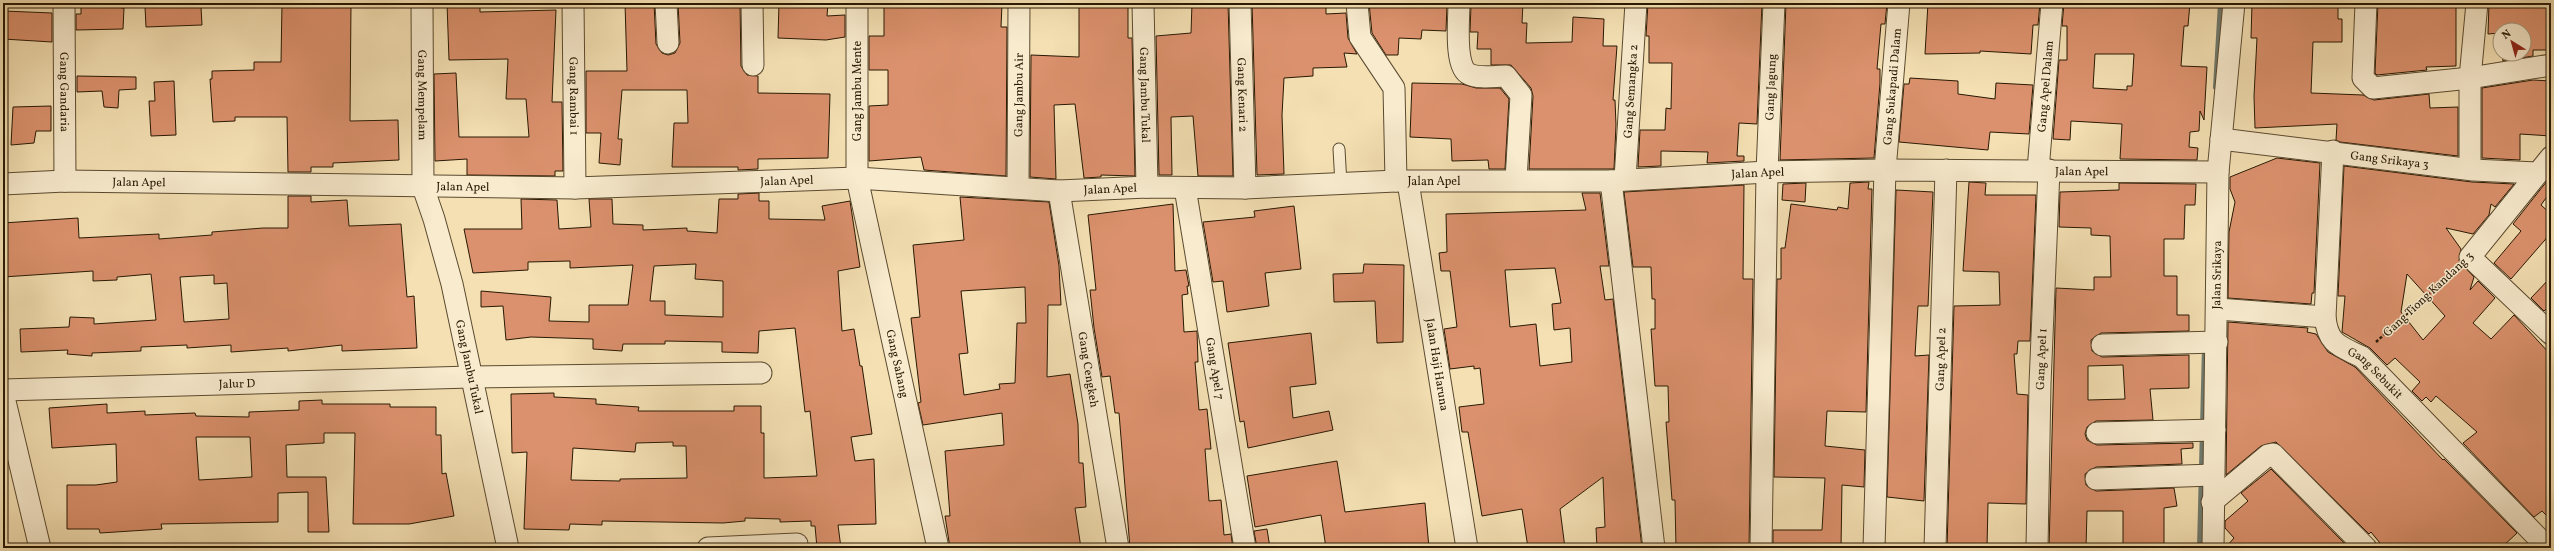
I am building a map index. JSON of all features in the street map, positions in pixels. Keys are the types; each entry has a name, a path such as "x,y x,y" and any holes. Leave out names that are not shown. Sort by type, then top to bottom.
{"street":[{"name":"Gang Gandaria","path":"64,3 65,181"},
{"name":"Gang Mempelam","path":"422,3 423,187"},
{"name":"Gang Rambai 1","path":"573,3 575,188"},
{"path":"666,3 668,43"},
{"path":"752,3 753,65"},
{"name":"Gang Jambu Mente","path":"857,3 857,178"},
{"name":"Gang Jambu Air","path":"1018,187 1019,3"},
{"name":"Gang Jambu Tukal","path":"1143,3 1147,187"},
{"name":"Gang Kenari 2","path":"1240,3 1245,188"},
{"name":"Jalan Haji Haruna","path":"1357,3 1360,37 1394,88 1402,182 1467,548"},
{"path":"1459,3 1459,54 1461,66 1467,74 1473,76 1506,76 1521,95 1516,180"},
{"name":"Gang Semangka 2","path":"1636,3 1618,180 1654,548"},
{"name":"Gang Jagung","path":"1761,548 1767,172 1774,3"},
{"name":"Gang Sukapadi Dalam","path":"1874,548 1885,170 1899,3"},
{"name":"Gang Apel Dalam","path":"2043,170 2052,3"},
{"name":"Jalan Srikaya","path":"2213,548 2212,502 2218,310 2218,172 2234,3"},
{"path":"2366,3 2363,78 2373,88 2470,78 2551,65"},
{"path":"2470,169 2470,78 2477,3"},
{"name":"Gang Srikaya 3","path":"2221,139 2333,151 2470,169 2537,173"},
{"name":"Gang Sebukit","path":"2333,151 2324,317 2326,331 2339,347 2362,357 2548,548"},
{"path":"2537,173 2551,157"},
{"name":"Jalan Apel","path":"3,184 65,181 575,188 857,178 1018,187 1059,191 1147,187 1245,188 1402,182 1618,180 1767,172 1885,170 2218,172"},
{"name":"Gang Apel 2","path":"1935,548 1946,170"},
{"name":"Gang Apel 1","path":"2037,548 2043,170"},
{"name":"Gang Tiong Kandang 3","path":"2470,257 2537,173"},
{"name":"Gang Sahang","path":"857,178 938,548"},
{"name":"Gang Jambu Tukal","path":"423,187 434,219 452,284 508,548"},
{"name":"Gang Apel 7","path":"1185,188 1245,548"},
{"name":"Gang Cengkeh","path":"1059,191 1118,548"},
{"path":"2470,257 2551,334"},
{"path":"2218,310 2324,317"},
{"path":"2102,345 2217,342"},
{"name":"Jalur D","path":"3,390 471,377 761,373"},
{"path":"3,393 40,548"},
{"path":"2097,433 2214,430"},
{"path":"2212,502 2268,455 2275,455 2366,548"},
{"path":"2096,479 2213,475"},
{"path":"708,548 797,544"}],"lane":[{"path":"1339,148 1341,184"}],"path":[{"name":"Gang Tiong Kandang 3","path":"2362,357 2389,328 2470,257"}],"building":[{"path":"81,3 121,3 121,8 124,8 123,29 76,30 76,14 81,14"},
{"path":"282,3 351,3 350,121 398,120 399,160 333,163 333,167 311,167 311,172 288,172 287,117 235,117 235,121 213,122 210,79 212,79 212,71 254,70 254,62 281,62"},
{"path":"447,3 480,3 480,12 556,10 552,102 562,102 563,171 555,171 555,176 467,175 467,159 435,161 434,74 456,73 459,137 529,137 526,99 506,99 508,59 449,60"},
{"path":"625,3 654,3 656,44 662,53 668,55 675,53 680,43 678,3 740,3 741,66 747,75 758,76 758,93 830,94 828,158 758,159 758,169 738,170 738,167 672,167 674,123 688,123 687,90 622,90 618,139 622,139 620,165 599,163 601,133 586,133 586,71 627,71"},
{"path":"779,3 828,3 827,16 845,15 845,37 826,40 778,38"},
{"path":"1079,3 1128,3 1128,38 1132,38 1135,176 1101,175 1101,177 1084,178 1075,104 1054,105 1056,179 1030,177 1031,55 1079,57"},
{"path":"1192,3 1228,3 1233,176 1198,176 1193,116 1171,117 1172,175 1159,175 1156,36 1191,33"},
{"path":"1252,3 1326,3 1326,14 1346,13 1348,38 1357,54 1344,53 1347,67 1313,68 1313,76 1284,78 1282,115 1284,174 1257,175"},
{"path":"1369,3 1447,5 1446,31 1422,30 1421,39 1399,38 1398,55 1386,55 1372,33"},
{"path":"1473,3 1523,3 1522,23 1527,23 1526,43 1572,42 1573,17 1604,19 1603,46 1617,46 1613,100 1615,100 1616,125 1614,169 1529,169 1533,96 1531,88 1511,65 1491,65 1491,49 1477,49 1478,32 1470,32 1471,5"},
{"path":"1648,3 1762,3 1757,124 1739,123 1737,156 1744,156 1744,161 1707,163 1708,152 1661,151 1661,166 1638,167 1640,130 1665,130 1666,108 1671,109 1672,63 1649,63 1649,36 1646,36"},
{"path":"1786,3 1887,3 1885,24 1881,24 1877,69 1880,69 1880,83 1874,158 1780,160"},
{"path":"1928,3 2040,3 2038,25 2033,25 2031,54 1980,51 1980,53 1925,54"},
{"path":"2064,3 2190,3 2188,26 2184,26 2181,66 2207,67 2204,120 2200,111 2199,131 2190,132 2189,147 2198,148 2197,160 2120,159 2122,124 2071,121 2070,140 2053,139 2059,60 2067,60 2067,26 2062,26","holes":["2095,54 2134,54 2132,86 2127,86 2127,90 2093,88"]},
{"path":"2338,3 2338,19 2342,19 2342,42 2313,42 2311,93 2363,95 2374,100 2429,94 2430,108 2458,107 2458,156 2340,142 2336,140 2337,124 2255,128 2254,96 2257,38 2251,38 2252,4"},
{"path":"2378,3 2456,3 2456,66 2426,67 2427,70 2377,75 2375,73"},
{"path":"2489,3 2551,4 2551,50 2533,50 2532,56 2532,22 2492,22 2492,34 2488,34"},
{"path":"884,4 1002,4 1001,27 1007,27 1006,176 924,170 921,157 869,161 869,106 888,105 888,70 869,70 869,36 884,36"},
{"path":"145,7 201,7 202,25 146,27"},
{"path":"4,11 52,13 52,42 3,39"},
{"path":"77,76 136,77 136,89 119,90 118,108 104,107 102,91 77,92"},
{"path":"1910,78 1958,81 1958,94 1995,99 1996,83 2033,85 2029,134 1990,132 1988,150 1899,142 1904,84 1909,84"},
{"path":"2533,80 2551,81 2551,136 2520,134 2520,160 2482,158 2482,88"},
{"path":"174,81 176,135 151,136 149,101 155,101 154,82"},
{"path":"1412,83 1462,84 1476,88 1500,88 1509,99 1505,169 1489,169 1488,160 1452,161 1451,139 1410,137"},
{"path":"51,106 51,131 36,131 34,143 11,145 13,107"},
{"path":"2277,158 2320,163 2314,293 2312,293 2311,304 2228,298 2229,232 2235,202 2230,189 2230,177"},
{"path":"2344,166 2472,182 2514,184 2495,207 2491,204 2489,215 2473,234 2446,228 2461,249 2459,261 2474,277 2470,290 2478,281 2495,298 2473,323 2491,339 2514,315 2551,355 2551,520 2542,511 2534,517 2463,443 2477,432 2436,396 2431,402 2426,397 2422,401 2412,391 2420,382 2395,358 2387,365 2370,348 2342,332 2345,296 2338,296","holes":["2407,274 2445,316 2423,340 2401,312"]},
{"path":"2551,176 2551,191 2541,205 2551,214 2551,233 2511,279 2494,263 2521,231 2513,224"},
{"path":"1869,182 1868,189 1872,189 1866,412 1827,411 1825,446 1865,450 1864,487 1842,485 1841,548 1773,548 1773,530 1822,530 1825,478 1774,477 1777,279 1781,279 1781,248 1785,248 1791,204 1837,210 1838,207 1848,209 1850,183"},
{"path":"1969,182 1986,183 1985,195 2036,195 2030,341 2018,341 2017,354 2014,354 2017,394 2028,395 2026,504 1988,503 1987,548 1947,548 1954,306 2000,305 1999,272 1963,271"},
{"path":"1806,183 1805,202 1782,200 1783,184"},
{"path":"2119,183 2196,184 2195,205 2185,205 2184,239 2164,239 2164,276 2177,276 2177,315 2189,315 2189,331 2101,333 2091,340 2092,351 2102,357 2189,355 2189,388 2150,389 2153,420 2096,421 2087,427 2085,434 2087,440 2097,445 2193,443 2193,448 2181,449 2182,464 2096,467 2085,474 2086,485 2096,491 2174,488 2177,506 2164,508 2164,548 2123,548 2123,511 2087,511 2086,548 2049,548 2056,288 2094,290 2094,277 2111,277 2110,236 2091,235 2091,228 2059,227 2060,192 2119,190","holes":["2123,365 2125,399 2088,400 2088,366"]},
{"path":"1744,185 1743,279 1753,279 1749,548 1676,548 1675,500 1672,500 1666,422 1669,422 1668,386 1655,386 1651,329 1655,329 1655,299 1652,299 1651,267 1633,267 1624,192"},
{"path":"1896,190 1933,192 1928,306 1918,306 1915,356 1929,355 1924,501 1887,497"},
{"path":"759,193 759,201 769,201 769,219 825,220 822,206 850,201 860,267 838,271 842,331 854,329 860,366 862,366 872,434 851,437 855,461 874,459 876,524 838,525 841,548 817,548 815,526 811,526 811,521 780,522 780,519 745,518 745,521 723,523 602,521 602,525 570,524 569,530 524,529 527,452 512,453 511,394 554,393 554,397 596,399 596,404 639,407 638,411 734,411 734,406 761,406 761,433 764,433 764,478 817,476 810,411 805,412 795,328 759,331 758,353 722,352 722,342 665,341 665,344 623,344 622,351 593,349 593,339 531,337 506,340 503,306 481,307 481,291 551,297 549,321 589,322 589,305 628,305 633,265 570,268 570,261 528,262 528,270 473,273 464,229 522,229 521,199 557,200 559,229 591,227 589,199 612,199 613,224 643,225 643,230 687,228 687,231 717,233 719,199 738,199 738,194","holes":["696,264 695,279 723,281 723,317 665,315 665,301 650,301 654,266","673,442 673,446 686,446 687,478 620,479 620,481 571,480 573,448 635,452 636,443"]},
{"path":"1582,193 1600,193 1609,266 1600,266 1605,300 1613,299 1642,548 1597,548 1596,528 1605,527 1603,477 1560,509 1565,548 1528,548 1522,509 1482,516 1468,432 1462,432 1459,407 1484,404 1480,368 1474,369 1474,366 1450,369 1444,329 1457,327 1450,271 1441,271 1439,253 1447,252 1446,214 1586,210","holes":["1555,268 1561,303 1552,304 1554,330 1570,328 1572,362 1540,366 1536,324 1510,327 1505,270"]},
{"path":"288,196 311,196 311,202 347,200 349,226 401,224 407,297 414,296 417,348 342,351 342,345 288,351 288,348 231,352 231,345 187,348 187,345 141,347 141,351 92,353 92,356 67,354 68,350 21,352 20,329 69,327 70,317 94,318 94,324 156,320 151,274 117,277 117,280 93,281 93,271 3,277 3,223 78,218 79,238 159,234 159,239 212,235 212,232 263,228 288,228","holes":["214,275 214,284 227,283 229,319 184,322 180,277"]},
{"path":"960,197 1049,202 1059,266 1061,305 1048,305 1047,377 1070,374 1078,424 1079,463 1083,463 1086,507 1075,508 1081,548 950,548 945,516 950,516 945,451 1004,445 1002,413 923,425 918,403 921,402 911,318 920,317 913,245 964,240","holes":["1025,287 1026,323 1017,323 1015,383 999,384 1000,389 964,395 959,354 968,353 961,291"]},
{"path":"1173,204 1175,271 1186,270 1189,286 1187,286 1188,294 1182,295 1184,332 1197,331 1198,362 1195,362 1199,410 1207,409 1211,449 1205,449 1209,501 1221,500 1224,535 1231,534 1233,548 1130,548 1119,413 1115,413 1110,376 1102,377 1094,328 1090,290 1096,290 1088,215"},
{"path":"1294,206 1301,269 1265,273 1269,306 1227,312 1223,281 1213,282 1203,222 1255,217 1254,211"},
{"path":"1364,264 1404,265 1403,342 1377,343 1375,301 1334,302 1333,274 1363,273"},
{"path":"2551,277 2551,305 2544,311 2531,298"},
{"path":"2228,322 2308,328 2307,332 2316,334 2328,352 2355,367 2443,460 2444,459 2517,533 2501,548 2384,548 2371,532 2369,534 2276,442 2261,446 2226,475"},
{"path":"1311,333 1316,384 1290,387 1293,418 1329,411 1333,430 1248,448 1244,421 1240,422 1228,343"},
{"path":"322,400 322,404 390,404 390,407 436,407 436,435 441,435 442,474 446,473 454,516 409,524 353,524 355,433 324,433 324,443 286,445 287,477 326,477 329,532 308,532 308,492 278,493 278,522 161,524 162,529 100,533 99,529 67,529 67,485 96,485 117,482 116,444 52,448 49,408 107,404 107,413 145,411 145,415 195,413 196,416 249,417 249,412 299,410 299,401","holes":["196,437 250,437 252,477 199,480"]},
{"path":"1337,461 1345,512 1425,503 1429,548 1326,548 1321,515 1255,527 1247,476"},
{"path":"2271,469 2349,548 2225,548 2234,538 2225,528 2225,521 2248,501 2241,493"},
{"path":"1267,529 1270,548 1257,548 1254,531"}],"waterway":[{"path":"2216,87 2221,3"},
{"path":"2200,548 2205,346"}]}
